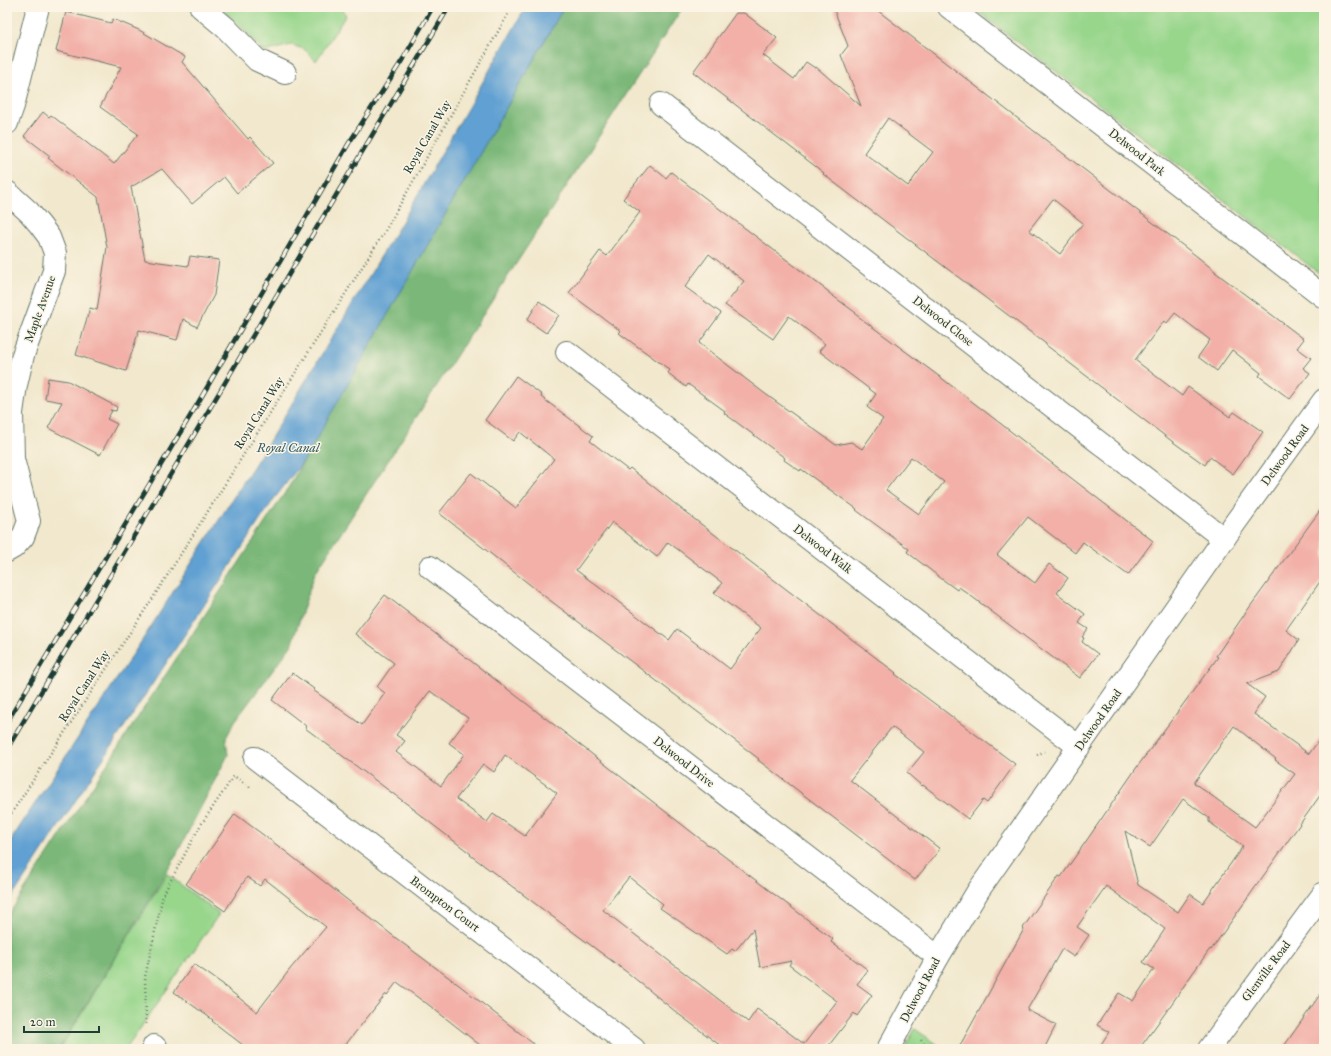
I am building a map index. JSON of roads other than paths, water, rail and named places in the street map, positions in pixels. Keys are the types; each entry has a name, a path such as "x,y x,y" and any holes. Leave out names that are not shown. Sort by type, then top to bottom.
{"street":[{"path":"7,123 14,106 38,7"},
{"path":"201,7 226,28 257,60 285,73"},
{"name":"Delwood Park","path":"949,7 1324,297"},
{"name":"Delwood Close","path":"661,104 1224,539"},
{"name":"Maple Avenue","path":"7,192 30,212 49,237 55,254 54,271 23,355 16,385 12,413 13,459 29,520 23,537 14,547 7,551"},
{"name":"Delwood Walk","path":"567,352 1079,747"},
{"name":"Delwood Road","path":"888,1049 938,957 975,896 1224,539 1324,400"},
{"name":"Delwood Drive","path":"430,567 938,957"},
{"name":"Brompton Court","path":"255,758 634,1049"},
{"name":"Glenville Road","path":"1209,1049 1324,893"}],"water":[{"name":"Royal Canal","path":"526,7 564,7 305,459 274,499 7,905 7,846 141,642 265,448 403,220"}],"railway":[{"path":"7,722 195,408 349,143 403,59 433,7"},
{"path":"7,749 449,7"}]}
